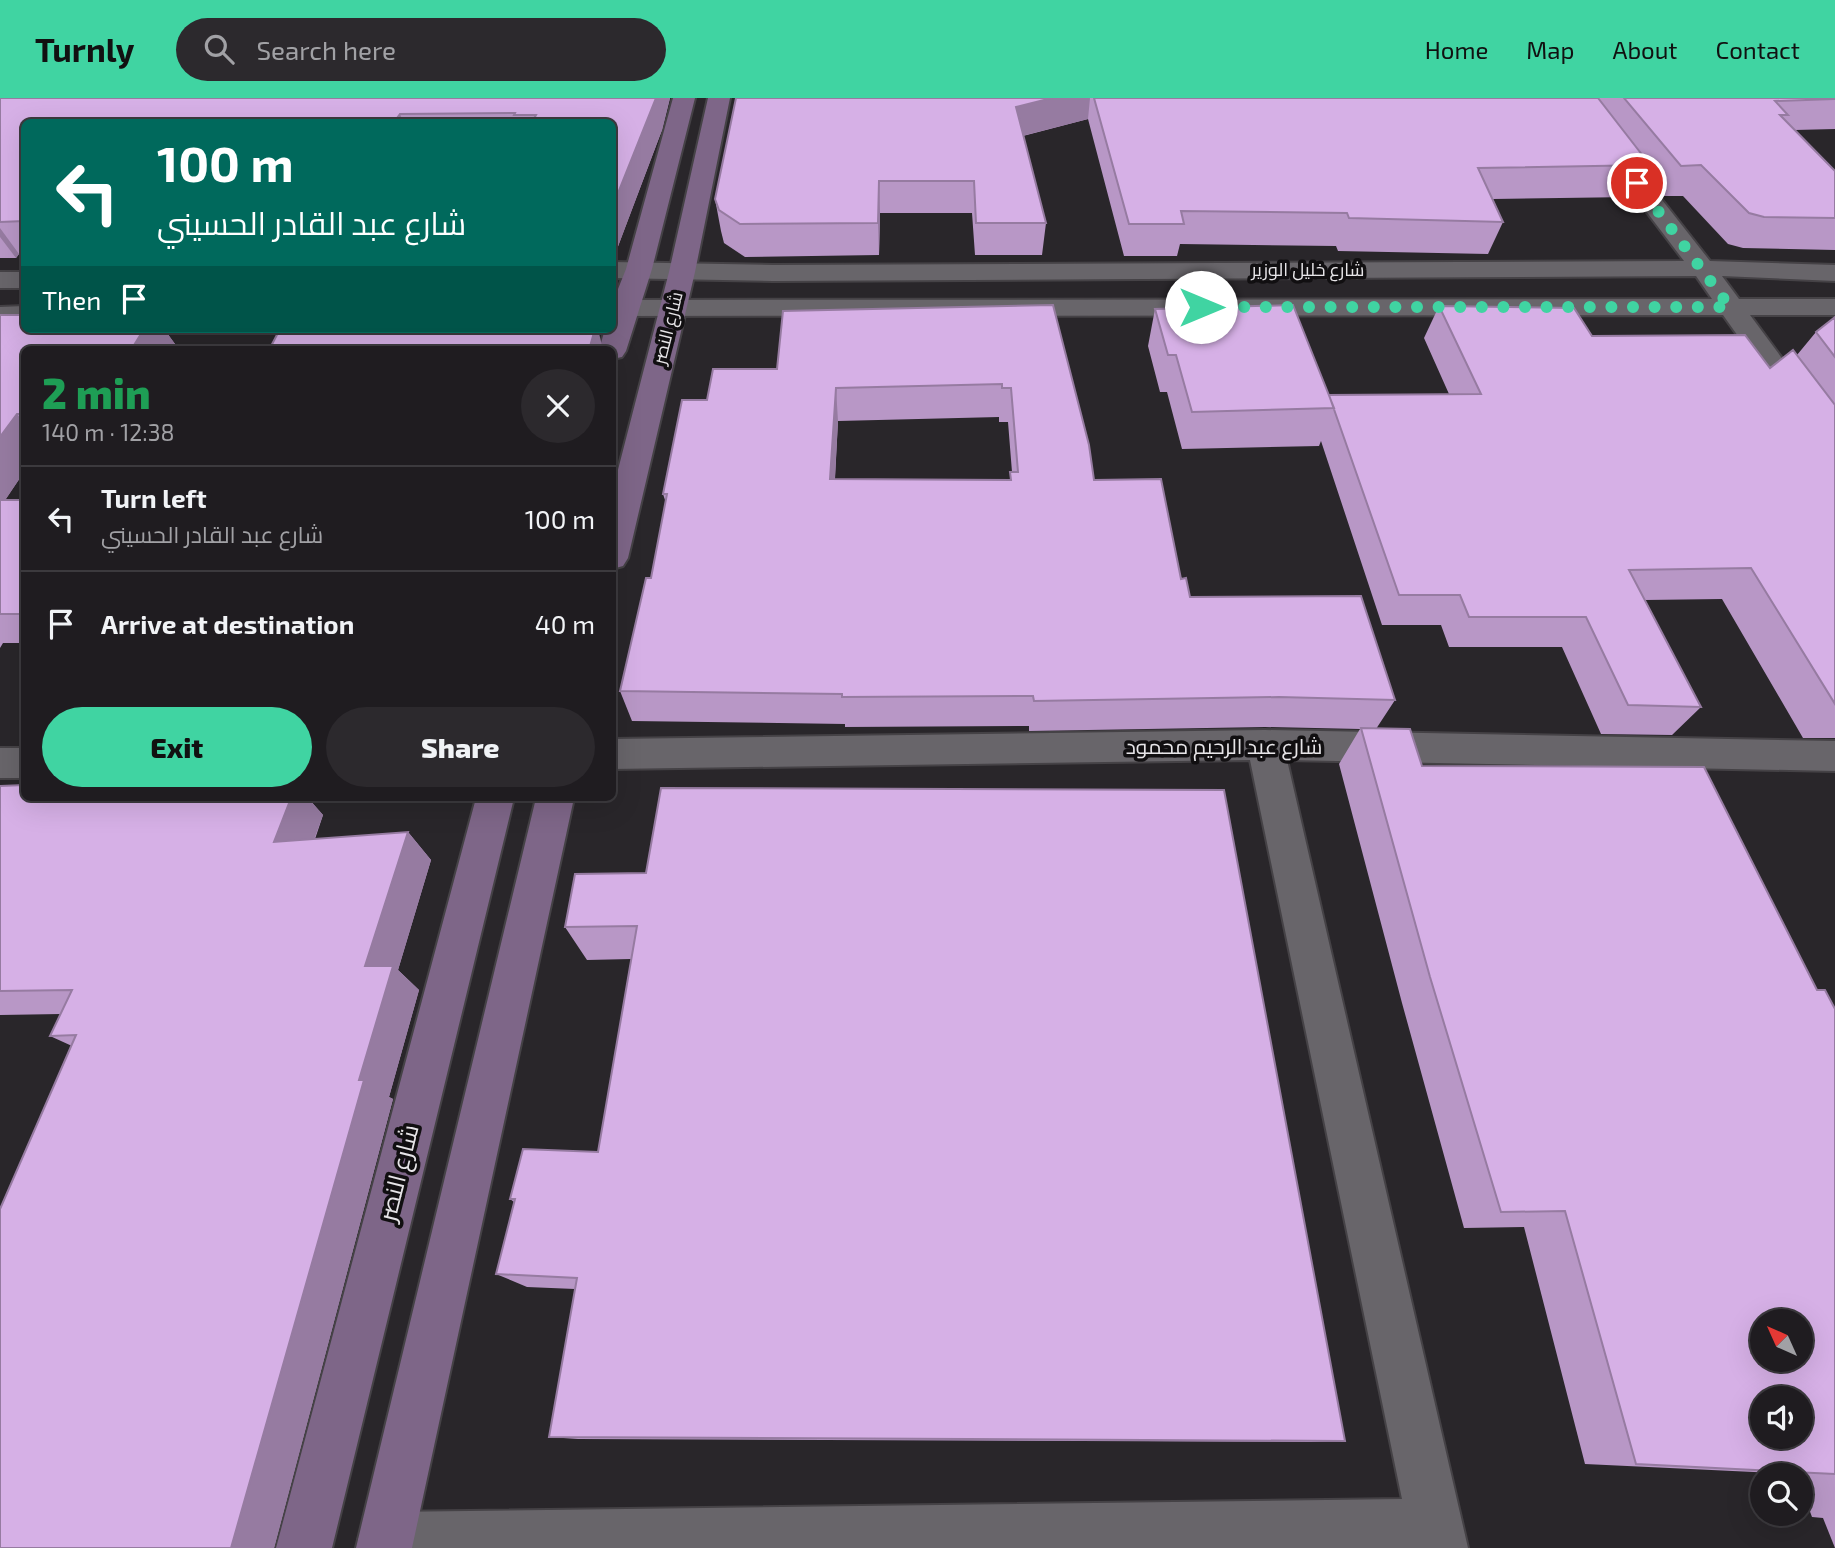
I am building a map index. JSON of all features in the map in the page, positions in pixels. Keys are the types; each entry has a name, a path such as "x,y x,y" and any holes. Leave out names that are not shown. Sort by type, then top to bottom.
{"main road":[{"path":"618,309 639,270 684,98"},
{"name":"شارع النصر","path":"616,542 682,272 719,98"},
{"name":"شارع النصر","path":"304,1548 494,801"},
{"path":"385,1544 554,801"}],"street":[{"path":"1571,98 1703,268 1835,451"},
{"name":"شارع خليل الوزير","path":"616,270 682,272 1703,268 1835,273"},
{"path":"0,281 21,280"},
{"name":"شارع خليل الوزير","path":"618,309 1835,307"},
{"path":"0,315 21,314"},
{"path":"385,1544 1438,1537 1265,745"},
{"name":"شارع عبد الرحيم محمود","path":"616,754 1265,745 1835,756"},
{"path":"0,763 21,763"}],"building":[{"path":"0,98 656,98 616,198 616,119 534,119 536,115 514,115 515,113 400,114 397,118 364,119 21,119 21,221 0,222"},
{"path":"736,98 1052,98 1016,107 1046,223 976,223 974,181 879,181 878,223 740,224 719,210 715,199"},
{"path":"1094,98 1598,98 1650,165 1478,168 1503,222 1349,218 1347,213 1181,211 1184,224 1129,224"},
{"path":"1624,98 1835,98 1775,101 1788,115 1780,115 1835,171 1835,218 1764,217 1749,213 1701,165 1681,166"},
{"path":"1053,305 1089,445 1094,480 1161,479 1181,579 1186,578 1190,597 1361,596 1395,700 1279,697 1034,701 1033,696 842,697 842,694 620,691 646,578 651,578 667,494 663,494 682,400 707,400 713,369 777,369 783,311","holes":["1002,384 1002,388 1011,388 1018,472 1010,472 1011,480 830,479 836,388"]},
{"path":"1293,305 1334,408 1192,412 1176,355 1168,355 1155,309"},
{"path":"1439,306 1574,308 1592,336 1745,335 1770,368 1793,350 1835,405 1835,704 1751,568 1629,570 1701,707 1628,705 1586,617 1469,617 1460,595 1399,595 1329,395 1481,394"},
{"path":"0,315 21,315 21,333 142,333 133,346 21,346 21,414 17,414 0,437"},
{"path":"1835,317 1835,357 1816,332"},
{"path":"278,333 594,333 590,346 271,346"},
{"path":"0,500 21,500 21,614 0,614"},
{"path":"1361,728 1410,729 1422,766 1704,767 1817,990 1825,990 1835,1009 1835,1474 1813,1473 1813,1463 1750,1463 1750,1470 1636,1464 1565,1211 1501,1212 1430,977"},
{"path":"21,785 21,801 290,801 274,842 408,832 365,966 393,966 359,1080 364,1080 231,1548 0,1548 0,1209 76,1035 50,1036 72,990 0,991 0,786"},
{"path":"661,788 1224,790 1345,1441 549,1437 577,1278 496,1274 515,1199 510,1199 523,1149 598,1152 637,926 565,927 575,874 646,873"}],"route":[{"path":"1201,307 1730,307 1637,183"}]}
